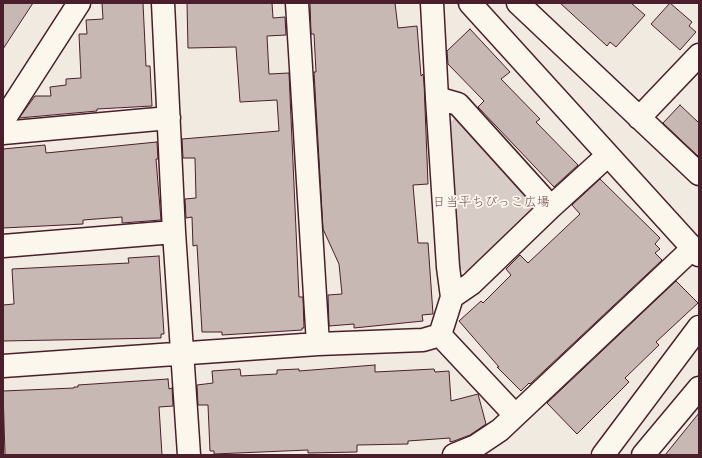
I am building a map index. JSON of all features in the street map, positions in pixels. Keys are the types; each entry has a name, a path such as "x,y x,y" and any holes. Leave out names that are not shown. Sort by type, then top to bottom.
{"street":[{"path":"3,121 79,3"},
{"path":"163,3 174,232 189,455"},
{"path":"297,3 318,344"},
{"path":"432,3 448,267 452,297 440,335"},
{"path":"454,455 476,446 500,430 514,414 696,252 607,156 470,3"},
{"path":"518,3 699,174"},
{"path":"639,118 699,55"},
{"path":"437,98 458,104 551,207"},
{"path":"3,133 169,118"},
{"path":"452,297 471,284 551,207 607,156"},
{"path":"3,246 174,232"},
{"path":"603,455 699,327"},
{"path":"3,366 318,344 423,340 440,335"},
{"path":"440,335 514,414"},
{"path":"643,455 699,388"}],"green space":[{"name":"日当平ちびっこ広場","path":"460,115 536,199 536,211 468,274 458,267 450,122"}],"building":[{"path":"3,3 33,3 3,49"},
{"path":"102,3 143,3 146,66 150,66 152,106 97,109 97,111 19,118 35,96 51,96 50,87 66,85 66,79 81,78 79,34 87,34 86,20 103,19"},
{"path":"187,3 272,3 273,18 285,17 286,35 267,36 269,74 289,73 299,297 303,297 304,328 302,328 302,330 222,335 222,332 202,332 197,245 193,246 192,217 186,218 185,199 196,198 195,158 183,158 182,139 279,131 277,100 240,102 236,47 188,48"},
{"path":"310,3 395,3 398,28 417,26 421,76 423,74 424,82 428,184 413,185 418,243 428,243 433,314 422,315 423,321 354,328 354,324 329,326 328,295 342,294 339,264 323,229 314,72 316,72 314,34 311,34"},
{"path":"560,3 631,3 645,15 616,47 610,42 607,46"},
{"path":"670,3 692,22 689,26 696,32 680,50 651,24"},
{"path":"470,29 510,72 501,79 540,119 536,122 578,165 554,187 478,107 484,101 448,64 447,51"},
{"path":"680,105 699,123 699,157 663,123"},
{"path":"157,142 158,159 156,159 161,220 122,223 122,217 83,220 83,224 3,228 3,149 45,145 46,153"},
{"path":"600,179 660,238 655,244 660,249 655,253 662,260 521,391 497,367 499,367 459,321 481,301 483,303 511,275 506,269 520,255 528,263 580,214 572,205"},
{"path":"159,256 164,334 161,334 161,338 3,341 3,305 14,304 12,269 129,263 128,258"},
{"path":"676,281 698,303 656,342 659,345 625,378 629,382 577,434 547,403"},
{"path":"375,365 375,372 434,369 435,372 449,371 451,401 478,394 486,424 470,435 450,442 450,438 408,441 408,444 357,445 357,452 308,453 308,450 214,454 214,451 210,451 208,405 198,405 197,385 213,383 212,371 240,369 241,376 277,374 277,370 299,369 299,371"},
{"path":"168,379 169,389 172,388 173,406 159,407 162,455 5,455 3,391 74,388 78,387 78,385"},
{"path":"699,413 699,455 665,455"}]}
